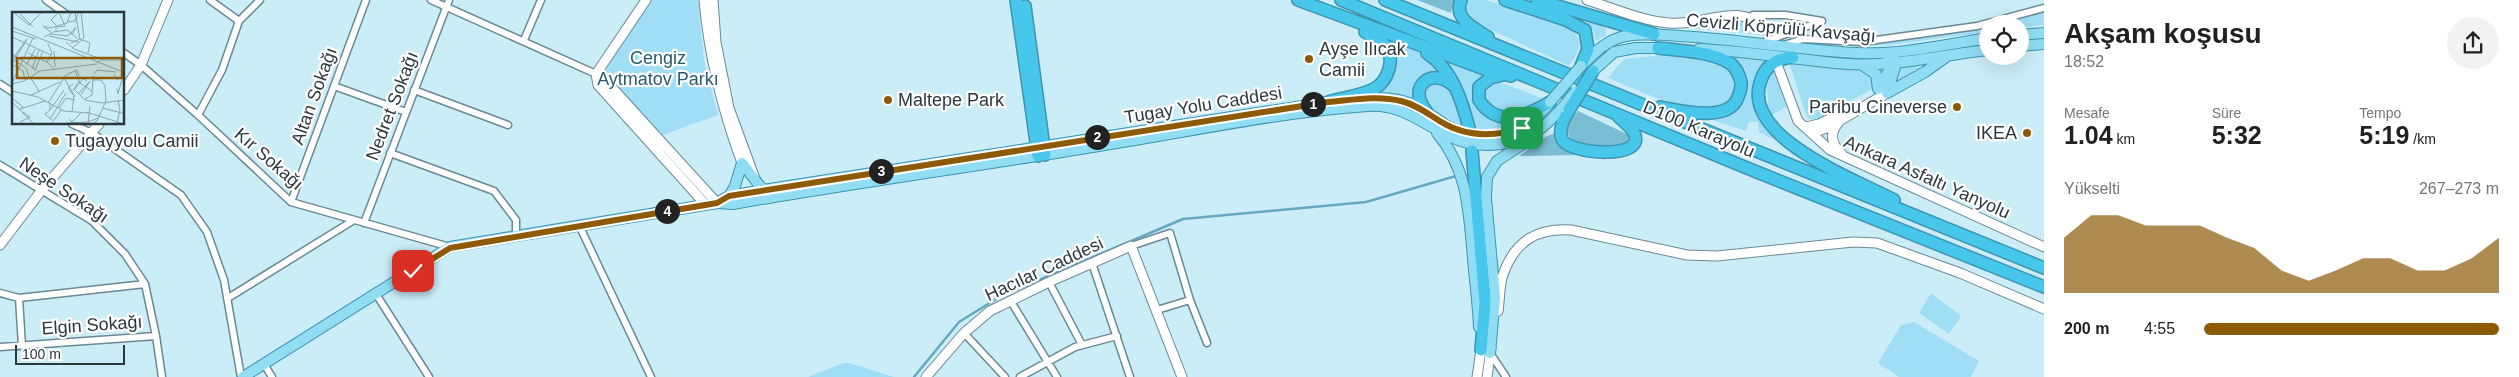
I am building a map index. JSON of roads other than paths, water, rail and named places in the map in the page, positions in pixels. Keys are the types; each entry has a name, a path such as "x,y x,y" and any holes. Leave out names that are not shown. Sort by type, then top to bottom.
{"highway":[{"path":"1016,0 1041,150"},
{"path":"1024,0 1041,150"},
{"path":"1299,0 1503,74 1535,80"},
{"path":"1299,0 1377,38 1386,46 1390,56 1389,69 1384,80 1374,89 1328,102"},
{"name":"D100 Karayolu","path":"1341,0 2044,287"},
{"name":"D100 Karayolu","path":"1385,0 2044,268"},
{"path":"1461,0 1459,12 1464,22 1512,53"},
{"path":"1505,0 1566,20 1584,30 1588,49 1582,66"},
{"path":"1537,0 1654,34"},
{"path":"1379,30 1423,50 1438,60 1455,87 1464,108 1469,128"},
{"path":"1634,101 1712,114 1730,108 1737,101 1742,88 1738,72 1728,62 1709,55 1658,48"},
{"path":"1793,57 1775,61 1765,71 1760,81 1759,104 1763,115 1772,126 1802,152 1944,226"},
{"path":"1593,71 1566,109 1560,132 1563,141 1569,147 1583,150 1626,151 1634,145 1636,138 1634,132 1615,113"},
{"path":"1503,74 1490,78 1479,87 1479,100 1502,118 1517,118 1529,115 1550,102"},
{"path":"1426,117 1418,102 1418,93 1423,83 1429,79 1439,78 1448,80 1455,87"},
{"path":"1472,151 1484,294 1485,352"}],"main road":[{"path":"125,89 141,65 168,0"},
{"path":"646,0 596,74 598,86 706,205"},
{"path":"704,0 714,72 724,115 742,163 759,191"},
{"path":"713,0 716,42 729,108 759,191"},
{"path":"1588,0 1662,22 1693,21 1730,9 1747,11 1766,30"},
{"path":"2029,34 2044,32"},
{"name":"Cevizli Köprülü Kavşağı","path":"1426,117 1456,130 1478,135 1490,135 1522,128 1535,120 1599,48 1610,41 1626,36 1654,34 1763,42 1828,51 1873,53 1904,51 1979,39"},
{"path":"2029,45 2044,44"},
{"name":"Cevizli Köprülü Kavşağı","path":"1593,71 1614,52 1636,48 1751,52 1858,64 1979,51"},
{"path":"1778,67 1797,118 1803,127 1818,131 1839,121 1882,91 1893,61 1904,51"},
{"path":"1873,53 1893,61"},
{"path":"1803,127 1830,120 1882,91 1925,72 1948,55"},
{"path":"1858,64 1876,74 1882,91"},
{"path":"596,74 606,80 717,203"},
{"name":"Tugay Yolu Caddesi","path":"242,377 450,248 717,203 733,204 759,191 1041,150 1328,102 1390,99 1413,104 1426,117"},
{"name":"Tugay Yolu Caddesi","path":"717,203 729,196 797,184 1360,106 1389,106 1426,117"},
{"path":"1426,117 1453,138 1477,145 1492,145 1508,143 1530,134 1543,127 1566,109"},
{"path":"1485,352 1495,297 1486,198 1487,177 1497,161 1545,130 1566,109"},
{"path":"1426,117 1447,145 1463,179 1468,207 1487,377"},
{"path":"1839,121 1834,129 1832,138 1835,146 1845,157"},
{"path":"1,242 41,191 98,125"},
{"name":"Ankara Asfaltı Yanyolu","path":"1803,127 1823,145 1845,157 2044,247"},
{"path":"729,196 735,186 742,163"},
{"path":"1477,377 1485,352 1503,273 1520,246 1536,234 1558,229 1571,230 1687,255 1717,256 1853,242 1877,243 1960,274 2044,309"},
{"path":"1131,246 1182,377"},
{"name":"Hacılar Caddesi","path":"926,377 964,333 990,311 1049,282 1131,246"}],"street":[{"path":"46,0 63,12"},
{"path":"210,0 240,21"},
{"path":"198,115 222,70 240,21 260,0"},
{"name":"Altan Sokağı","path":"291,202 366,0"},
{"path":"431,0 447,3 596,74"},
{"path":"524,40 541,0"},
{"name":"Nedret Sokağı","path":"364,223 447,3"},
{"path":"1783,45 1803,39 1855,43 1881,40 1977,26 2044,8"},
{"path":"1753,15 1785,15 1822,21 1763,42"},
{"name":"Kır Sokağı","path":"125,55 141,65 198,115 291,202 450,248"},
{"path":"0,84 12,92"},
{"path":"334,86 406,112"},
{"path":"414,90 508,125"},
{"path":"74,125 92,133 181,195 207,232 224,280 242,377"},
{"path":"390,153 494,191 516,220 516,236"},
{"name":"Neşe Sokağı","path":"0,165 92,221 125,254 145,284 162,377"},
{"path":"228,298 354,220"},
{"path":"579,225 650,377"},
{"name":"Hacılar Caddesi","path":"1131,246 1170,233 1190,300"},
{"path":"1092,263 1130,377"},
{"path":"1049,282 1082,345"},
{"path":"0,293 19,298 145,284"},
{"path":"376,294 428,377"},
{"path":"19,298 22,346"},
{"path":"1010,300 1058,377"},
{"path":"1157,310 1190,300 1208,344"},
{"path":"964,333 1005,377"},
{"name":"Elgin Sokağı","path":"0,347 156,336"},
{"path":"1020,377 1082,345 1117,336"},
{"path":"1485,352 1506,377"},
{"path":"264,364 272,377"}],"waterway":[{"path":"914,377 959,322 1001,296 1183,219 1366,202 1456,176"}],"place":[{"name":"Ayşe Ilıcak Camii","path":"1309,59"},
{"name":"Maltepe Park","path":"888,100"},
{"name":"Paribu Cineverse","path":"1957,107"},
{"name":"IKEA","path":"2027,133"},
{"name":"Tugayyolu Camii","path":"55,141"}],"park label":[{"name":"Cengiz Aytmatov Parkı","path":"658,68"}]}
